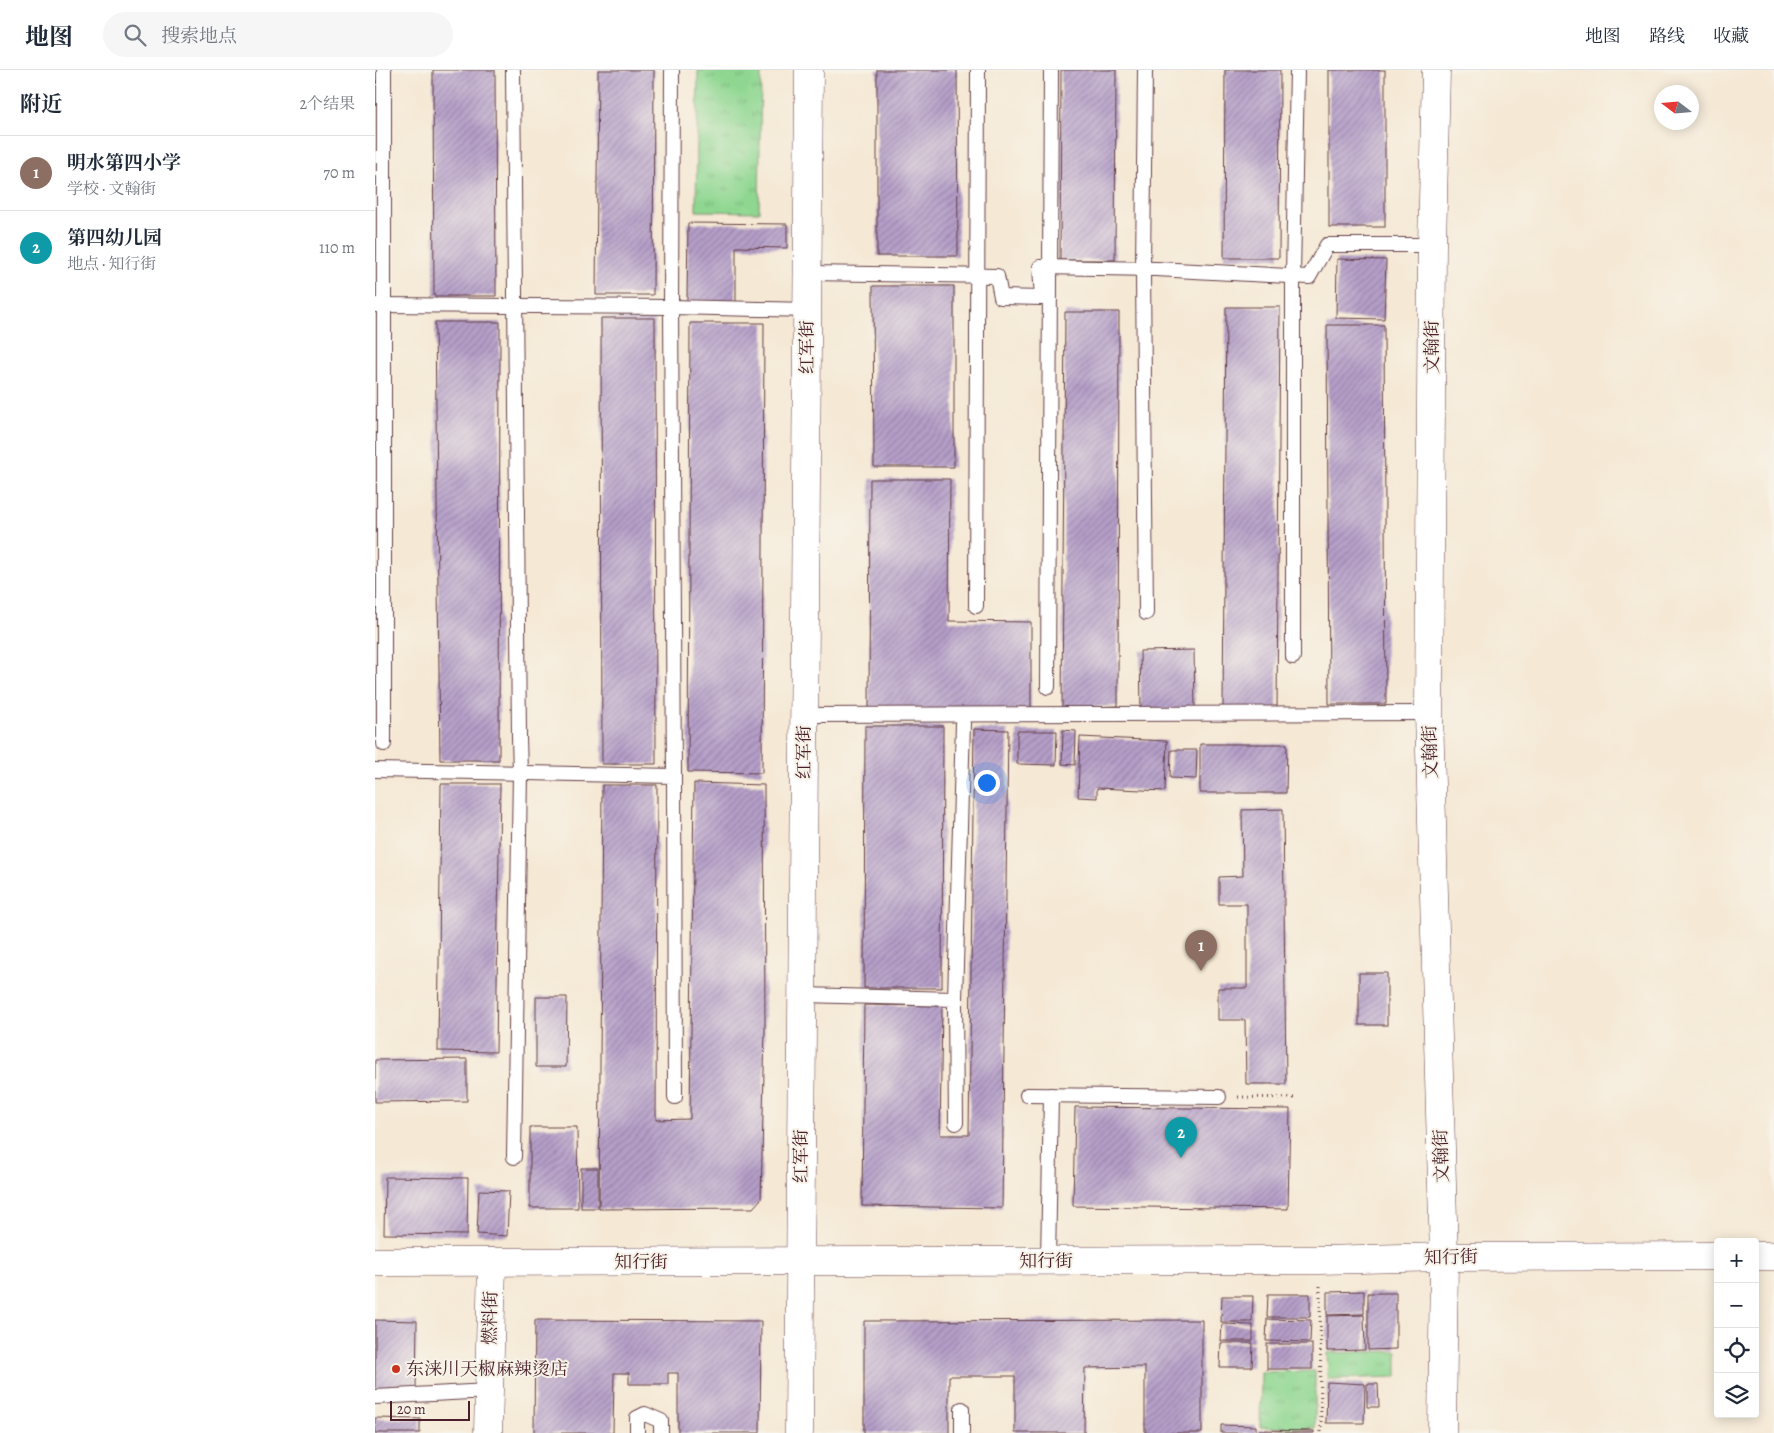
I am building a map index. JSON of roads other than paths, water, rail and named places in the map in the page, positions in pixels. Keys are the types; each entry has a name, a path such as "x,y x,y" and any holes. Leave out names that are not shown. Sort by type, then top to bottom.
{"street":[{"name":"红军街","path":"799,1433 809,70"},
{"name":"文翰街","path":"1436,70 1432,245 1429,712 1444,1257 1442,1433"},
{"name":"知行街","path":"375,1262 1320,1260 1444,1257 1714,1256"},
{"path":"1759,1256 1774,1256"},
{"name":"燃料街","path":"488,1433 491,1262"}],"lane":[{"path":"384,70 379,305 384,744"},
{"path":"513,70 520,773 514,1157"},
{"path":"672,70 671,307 675,1097"},
{"path":"976,606 978,70"},
{"path":"1048,687 1051,70"},
{"path":"1145,70 1143,270 1146,613"},
{"path":"1293,657 1293,276 1297,70"},
{"path":"808,273 997,276 1001,297 1042,298 1040,267 1309,277 1327,245 1432,245"},
{"path":"379,305 514,305 807,310"},
{"path":"804,715 1429,712"},
{"path":"956,1123 955,998 963,723"},
{"path":"375,770 674,776"},
{"path":"802,995 955,998"},
{"path":"1027,1095 1219,1097"},
{"path":"1048,1261 1051,1095"},
{"path":"375,1397 489,1391"},
{"path":"962,1408 962,1433"},
{"path":"637,1433 637,1418 645,1414 661,1421 661,1433"}],"place":[{"name":"明水第四小学","path":"1201,971"},
{"name":"第四幼儿园","path":"1181,1158"},
{"name":"东涞川天椒麻辣烫店","path":"396,1369"}]}
